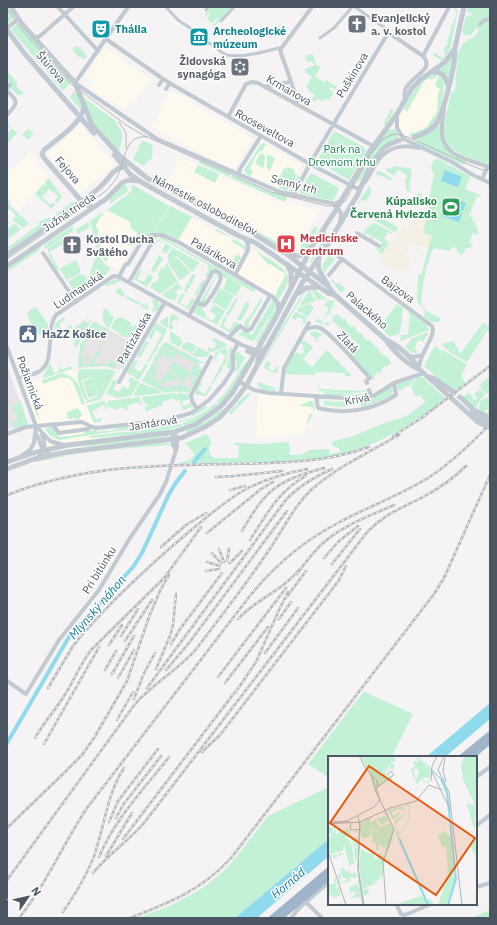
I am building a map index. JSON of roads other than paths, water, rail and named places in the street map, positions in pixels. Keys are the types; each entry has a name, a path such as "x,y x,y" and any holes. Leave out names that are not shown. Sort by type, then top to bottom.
{"highway":[{"path":"463,756 490,734"},
{"path":"472,756 490,741"},
{"path":"272,918 328,871"},
{"path":"280,918 328,878"}],"street":[{"name":"Štúrova","path":"11,7 18,19 75,83 156,139 240,176"},
{"path":"58,7 98,51"},
{"path":"34,38 40,36 73,7"},
{"path":"75,83 128,7"},
{"path":"166,7 178,20 190,28"},
{"path":"221,21 234,7"},
{"path":"216,48 225,54 234,55 258,53 280,48 312,7"},
{"path":"320,38 334,28 354,7 385,28 388,34 391,34 423,56 426,61 426,68 407,86 405,100"},
{"path":"423,56 450,7"},
{"path":"414,137 426,133 435,124 440,116 448,86 464,7"},
{"path":"7,29 18,19"},
{"path":"480,24 485,20 490,19"},
{"name":"Štúrova","path":"7,29 25,54 118,159"},
{"name":"Puškinova","path":"293,196 310,164 388,34"},
{"name":"Rooseveltova","path":"106,39 163,79 310,164 360,190"},
{"path":"280,48 280,52 297,99 297,105"},
{"path":"304,271 313,246 336,206 342,199 374,146 397,114 414,86 430,72 445,62 455,48"},
{"path":"430,72 438,72 442,74 448,86"},
{"path":"159,85 163,79"},
{"name":"Krmanova","path":"228,117 247,84 257,82 333,125 374,146"},
{"path":"266,87 290,82"},
{"name":"Štúrova","path":"75,83 91,123 95,129 121,157 135,169"},
{"path":"166,89 170,83"},
{"path":"7,115 16,105 16,101 8,88"},
{"path":"444,101 443,139 447,147 452,152 459,156 489,166 482,179"},
{"path":"81,117 84,110 84,104"},
{"path":"397,114 397,126 401,139"},
{"name":"Fejova","path":"81,117 44,150 43,155 83,203"},
{"path":"240,176 240,169 261,136"},
{"path":"304,271 319,259 360,190 374,160 381,151 390,144 401,139 408,141 452,162 490,183"},
{"path":"363,184 380,159 389,151 404,146 423,149"},
{"path":"117,168 119,165 118,159"},
{"name":"Námestie osloboditeľov","path":"118,159 132,175 142,182 245,239 256,243 287,264"},
{"path":"117,168 129,166 135,169"},
{"name":"Južná trieda","path":"7,255 83,203 117,168"},
{"name":"Námestie osloboditeľov","path":"135,169 151,180 246,229 288,255 304,271"},
{"name":"Senný trh","path":"240,176 293,196 336,206"},
{"name":"Južná trieda","path":"7,266 106,199 124,181 133,180 142,182"},
{"path":"81,216 83,211 83,203 93,207"},
{"path":"336,206 341,214 339,226"},
{"path":"324,229 323,239 326,247"},
{"path":"357,233 379,246"},
{"name":"Palárikova","path":"147,238 152,235 165,236 270,296"},
{"path":"129,282 151,244 151,241 147,238 139,244 128,264 125,264 119,277 257,353"},
{"path":"235,275 248,248 245,239"},
{"path":"288,255 300,256 313,246"},
{"name":"Bajzova","path":"326,247 432,325 434,329 433,333 422,355 419,363 419,369"},
{"path":"43,253 76,302"},
{"path":"319,259 319,269 328,286"},
{"path":"329,275 342,259"},
{"path":"287,264 291,277 291,287"},
{"name":"Palackého","path":"287,264 314,275 328,286 335,295 385,339 416,363 419,369"},
{"name":"Palárikova","path":"189,316 212,273 215,271 218,272 220,279 208,302 204,305 196,303"},
{"name":"Palackého","path":"304,271 311,281 328,293 335,295"},
{"name":"Jantárová","path":"7,462 20,457 68,445 174,432 194,424 214,412 228,398 240,382 257,353 291,287 304,271"},
{"name":"Jantárová","path":"7,469 34,459 51,455 80,450 175,439 197,432 218,418 233,403 246,386 295,296 304,271"},
{"name":"Ludmanská","path":"18,378 39,372 45,366 48,358 54,318 112,277 119,277"},
{"path":"295,296 306,288 318,286"},
{"path":"228,338 238,330 240,326 247,331 251,329 270,296 278,303 278,313"},
{"name":"Partizánska","path":"120,382 165,302"},
{"path":"282,393 284,367 309,323"},
{"name":"Zlatá","path":"305,330 315,327 326,331 370,378 366,382"},
{"path":"53,425 60,433 88,429 90,427 97,428 167,420 185,415 209,400 218,392 232,371 234,367 233,353 239,344 238,330"},
{"name":"Palackého","path":"385,339 390,346 413,367 419,369 429,377 478,422 490,428"},
{"path":"239,344 254,346 263,341"},
{"path":"239,344 250,357 249,366"},
{"path":"255,368 257,353 269,344"},
{"name":"Požiarnická","path":"7,347 38,432 50,441 68,445"},
{"path":"246,351 257,353"},
{"path":"408,356 415,357 422,355"},
{"path":"196,409 192,401 191,394 211,357"},
{"name":"Krivá","path":"240,382 254,390 262,392 360,399 371,396 394,383 424,373"},
{"name":"Palackého","path":"429,377 435,379 452,391"},
{"name":"Krivá","path":"316,396 318,408 334,412 351,411 380,404 396,395 394,383"},
{"name":"Krivá","path":"369,390 371,396"},
{"path":"460,398 478,412 490,418"},
{"name":"Palackého","path":"464,409 490,423"},
{"path":"7,434 26,427 81,422 86,423 90,427"},
{"path":"38,432 41,446 44,451 51,455"},
{"path":"20,457 31,449 38,432"},
{"path":"174,432 175,439"},
{"name":"Pri bitúnku","path":"7,681 26,694 59,640 100,590 130,538 160,494 166,482 176,450 175,439"},
{"path":"34,459 40,456 44,451"},
{"path":"477,776 490,767"},
{"path":"477,825 490,815"},
{"path":"292,918 306,902 328,883"},
{"path":"477,887 490,883"},
{"path":"306,902 322,918"},
{"path":"397,905 402,914 405,915 429,905"}],"water":[{"path":"445,170 462,177 458,187 441,181"},
{"path":"449,197 466,203 463,211 446,205"},
{"path":"445,207 462,213 459,222 441,216"},
{"path":"490,703 490,719 446,756 427,756"},
{"name":"Hornád","path":"328,840 328,857 257,918 235,918"}],"waterway":[{"name":"Mlynský náhon","path":"194,462 205,449"},
{"name":"Mlynský náhon","path":"7,743 69,637 133,567 142,553 169,494 185,471"}],"tunnel":[{"path":"209,43 216,48"},
{"path":"452,391 461,398"}],"tram line":[{"path":"7,8 20,28 70,83 126,125 143,135 271,192 327,206 338,206 345,201 371,154 383,139 396,134 408,137 472,166 483,170 490,169"},
{"path":"119,122 126,133 126,148"},
{"path":"7,259 106,191 118,176 130,143 134,139 147,137"}],"railway":[{"path":"393,436 420,419 490,366"},
{"path":"19,918 38,892 87,808 249,597 269,575 301,546 325,530 428,478 460,453 490,424"},
{"path":"7,880 135,704 142,696 182,663 197,648 253,573 276,540 294,510 305,496 342,467 399,435"},
{"path":"7,495 34,485 61,478 114,469 298,462 334,457 369,447"},
{"path":"93,873 144,823 368,531 388,515 440,487 466,466"},
{"path":"242,531 259,505 275,488 295,477 324,468"},
{"path":"48,688 73,646 107,607 162,555 210,514 239,493 261,482 291,472 307,469"},
{"path":"147,688 285,501 307,482 332,469"},
{"path":"216,477 282,471"},
{"path":"130,918 171,901 197,887 220,869 231,858 434,594 444,578 490,475"},
{"path":"250,540 274,504 288,488 306,476"},
{"path":"207,533 261,489 273,482"},
{"path":"230,490 245,486"},
{"path":"297,574 316,550 339,531 357,521 394,505"},
{"path":"166,670 189,643 287,511"},
{"path":"161,547 186,525 206,513"},
{"path":"324,558 339,541 358,526"},
{"path":"178,559 201,527"},
{"path":"332,564 360,529"},
{"path":"219,549 224,562"},
{"path":"227,561 229,549"},
{"path":"230,563 242,551"},
{"path":"212,553 221,563"},
{"path":"35,738 62,699 91,650 164,578 181,555"},
{"path":"207,562 220,566"},
{"path":"202,752 220,735 339,580 346,566"},
{"path":"206,571 219,569"},
{"path":"238,619 253,606 285,584 299,570"},
{"path":"286,598 306,571"},
{"path":"171,644 180,629 222,573"},
{"path":"7,828 82,755 94,738 127,681 150,614 169,575"},
{"path":"218,677 286,588"},
{"path":"235,693 256,662 288,592"},
{"path":"156,669 173,625 176,594"},
{"path":"125,641 152,600"},
{"path":"279,619 291,602"},
{"path":"265,653 298,608"},
{"path":"121,636 138,609"},
{"path":"109,645 122,625"},
{"path":"225,683 268,627"},
{"path":"112,674 134,636"},
{"path":"44,744 99,647"},
{"path":"118,678 134,650"},
{"path":"105,670 116,651"},
{"path":"134,699 144,673 155,653"},
{"path":"123,839 238,688"},
{"path":"117,720 133,692"},
{"path":"109,822 118,801 158,749"},
{"path":"116,818 123,805 161,756"},
{"path":"99,857 105,843 121,817 169,757"},
{"path":"63,912 78,890 90,866 110,797 124,768"},
{"path":"106,856 132,813"}],"place":[{"name":"Evanjelický a. v. kostol","path":"357,24"},
{"name":"Thália","path":"101,29"},
{"name":"Archeologické múzeum","path":"199,37"},
{"name":"Židovská synagóga","path":"240,67"},
{"name":"Kúpalisko Červená Hviezda","path":"451,207"},
{"name":"Medicínske centrum","path":"286,244"},
{"name":"Kostol Ducha Svätého","path":"72,245"},
{"name":"HaZZ Košice","path":"28,334"}],"park label":[{"name":"Park na Drevnom trhu","path":"342,155"}]}
